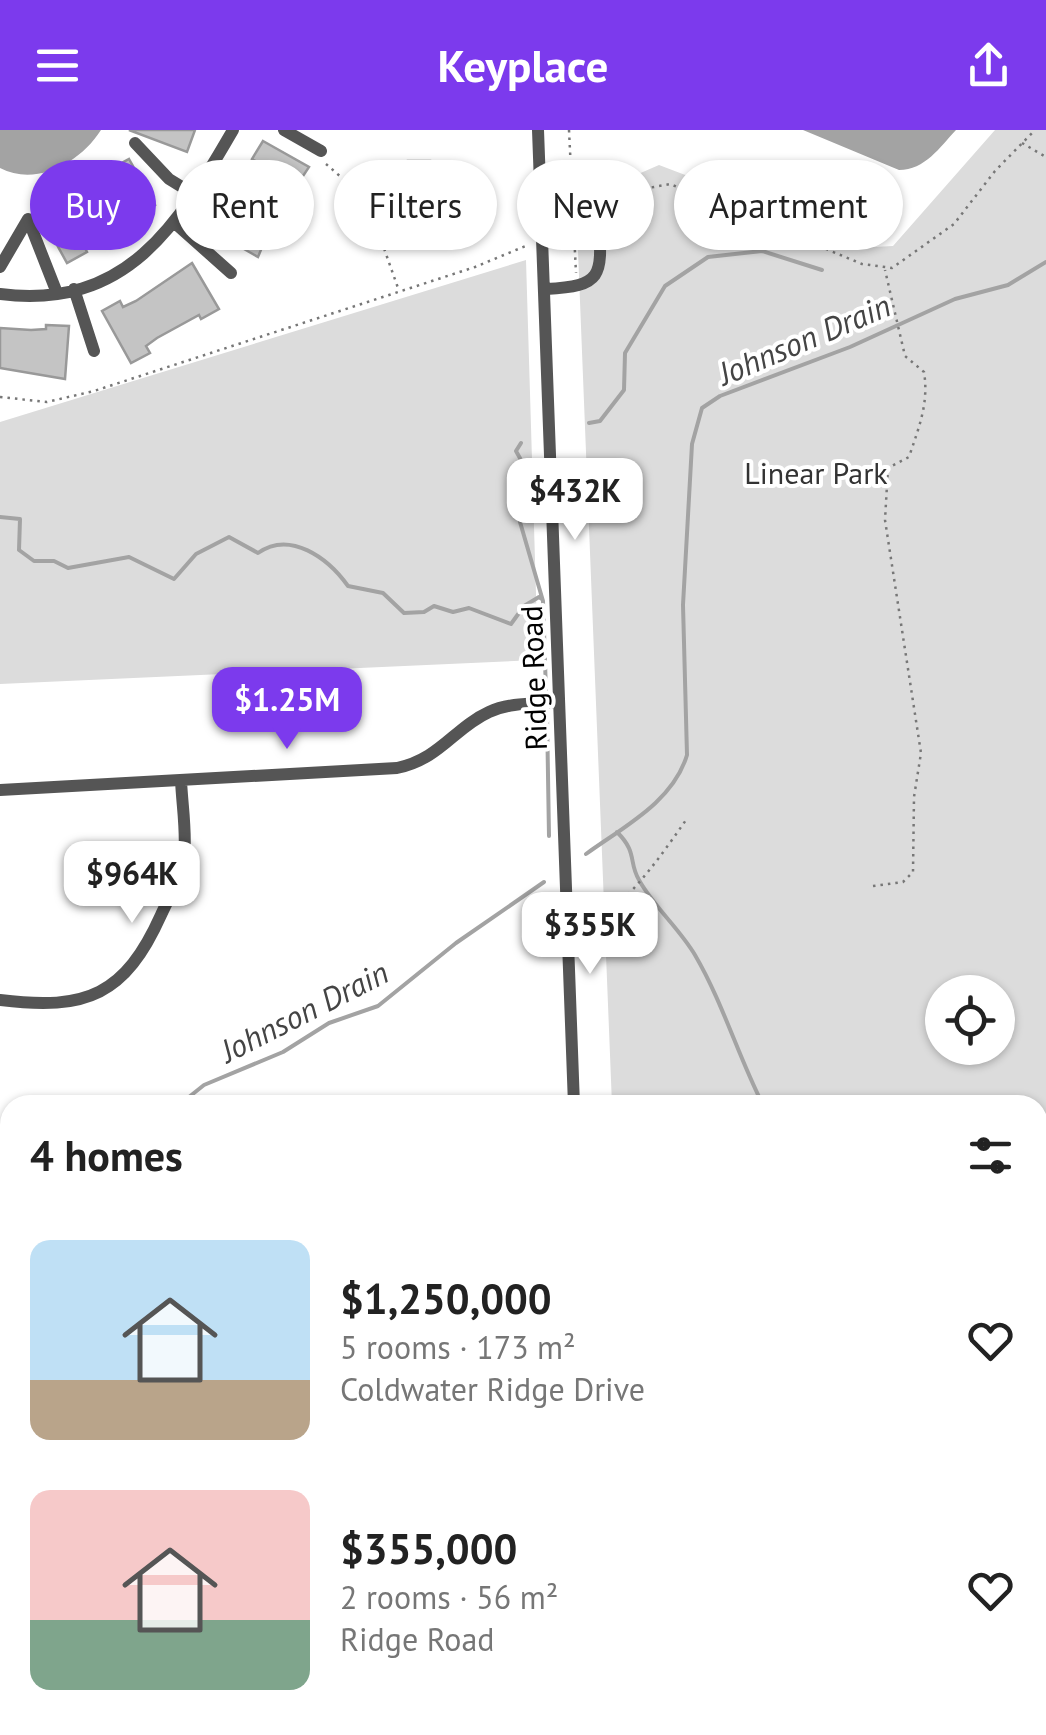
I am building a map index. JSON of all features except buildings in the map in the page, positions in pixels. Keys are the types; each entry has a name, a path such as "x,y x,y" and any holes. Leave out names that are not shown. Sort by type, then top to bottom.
{"street":[{"path":"215,160 233,130"},
{"path":"284,130 321,151"},
{"name":"Ridge Road","path":"538,130 574,1095"},
{"path":"135,143 176,183"},
{"path":"0,267 28,220 58,293"},
{"path":"0,294 58,293 107,277 138,260 176,224"},
{"path":"205,250 231,273"},
{"path":"546,290 587,285 602,266 601,250"},
{"path":"74,289 94,351"},
{"path":"0,790 397,768 436,754 479,717 496,709 559,702"},
{"path":"0,1000 83,998 118,981 138,962 182,867 181,780"}],"path":[{"path":"569,130 576,286"},
{"path":"1022,143 1046,157"},
{"path":"321,151 327,166 349,184 352,196 380,237 399,289"},
{"path":"873,886 903,882 913,872 914,797 920,753 912,677 885,520 888,468 909,457 926,404 927,388 924,372 905,356 897,335 884,268"},
{"path":"567,938 600,921 667,848 686,820"}],"green space":[{"name":"Linear Park","path":"995,130 1046,130 1046,1095 612,1095 578,250 654,250 654,167 659,165 674,171 674,250 903,250 903,235"},
{"path":"526,260 538,660 0,684 0,422"}],"shaded area":[{"path":"0,130 101,130 72,160 30,160 28,175 0,168"},
{"path":"803,130 956,130 917,166 903,170 903,160 875,160"}],"waterway":[{"path":"589,423 600,421 624,390 625,353 665,286 708,257 762,251 822,270"},
{"name":"Johnson Drain","path":"586,854 659,800 680,772 687,755 683,605 692,444 702,408 720,396 850,347 955,299 1008,285 1046,262"},
{"path":"521,443 516,451 521,460 520,522 543,601 546,692"},
{"path":"0,517 20,519 19,550 34,561 54,561 68,568 129,557 174,579 196,554 229,537 258,553 283,545 308,550 348,586 383,593 404,613 424,612 434,606 453,612 469,608 511,624 524,606 542,599"},
{"path":"547,714 549,836"},
{"path":"617,832 628,846 645,890 689,945 705,973 759,1095"},
{"name":"Johnson Drain","path":"192,1095 204,1085 283,1052 329,1023 378,1006 456,943 544,882"}]}
